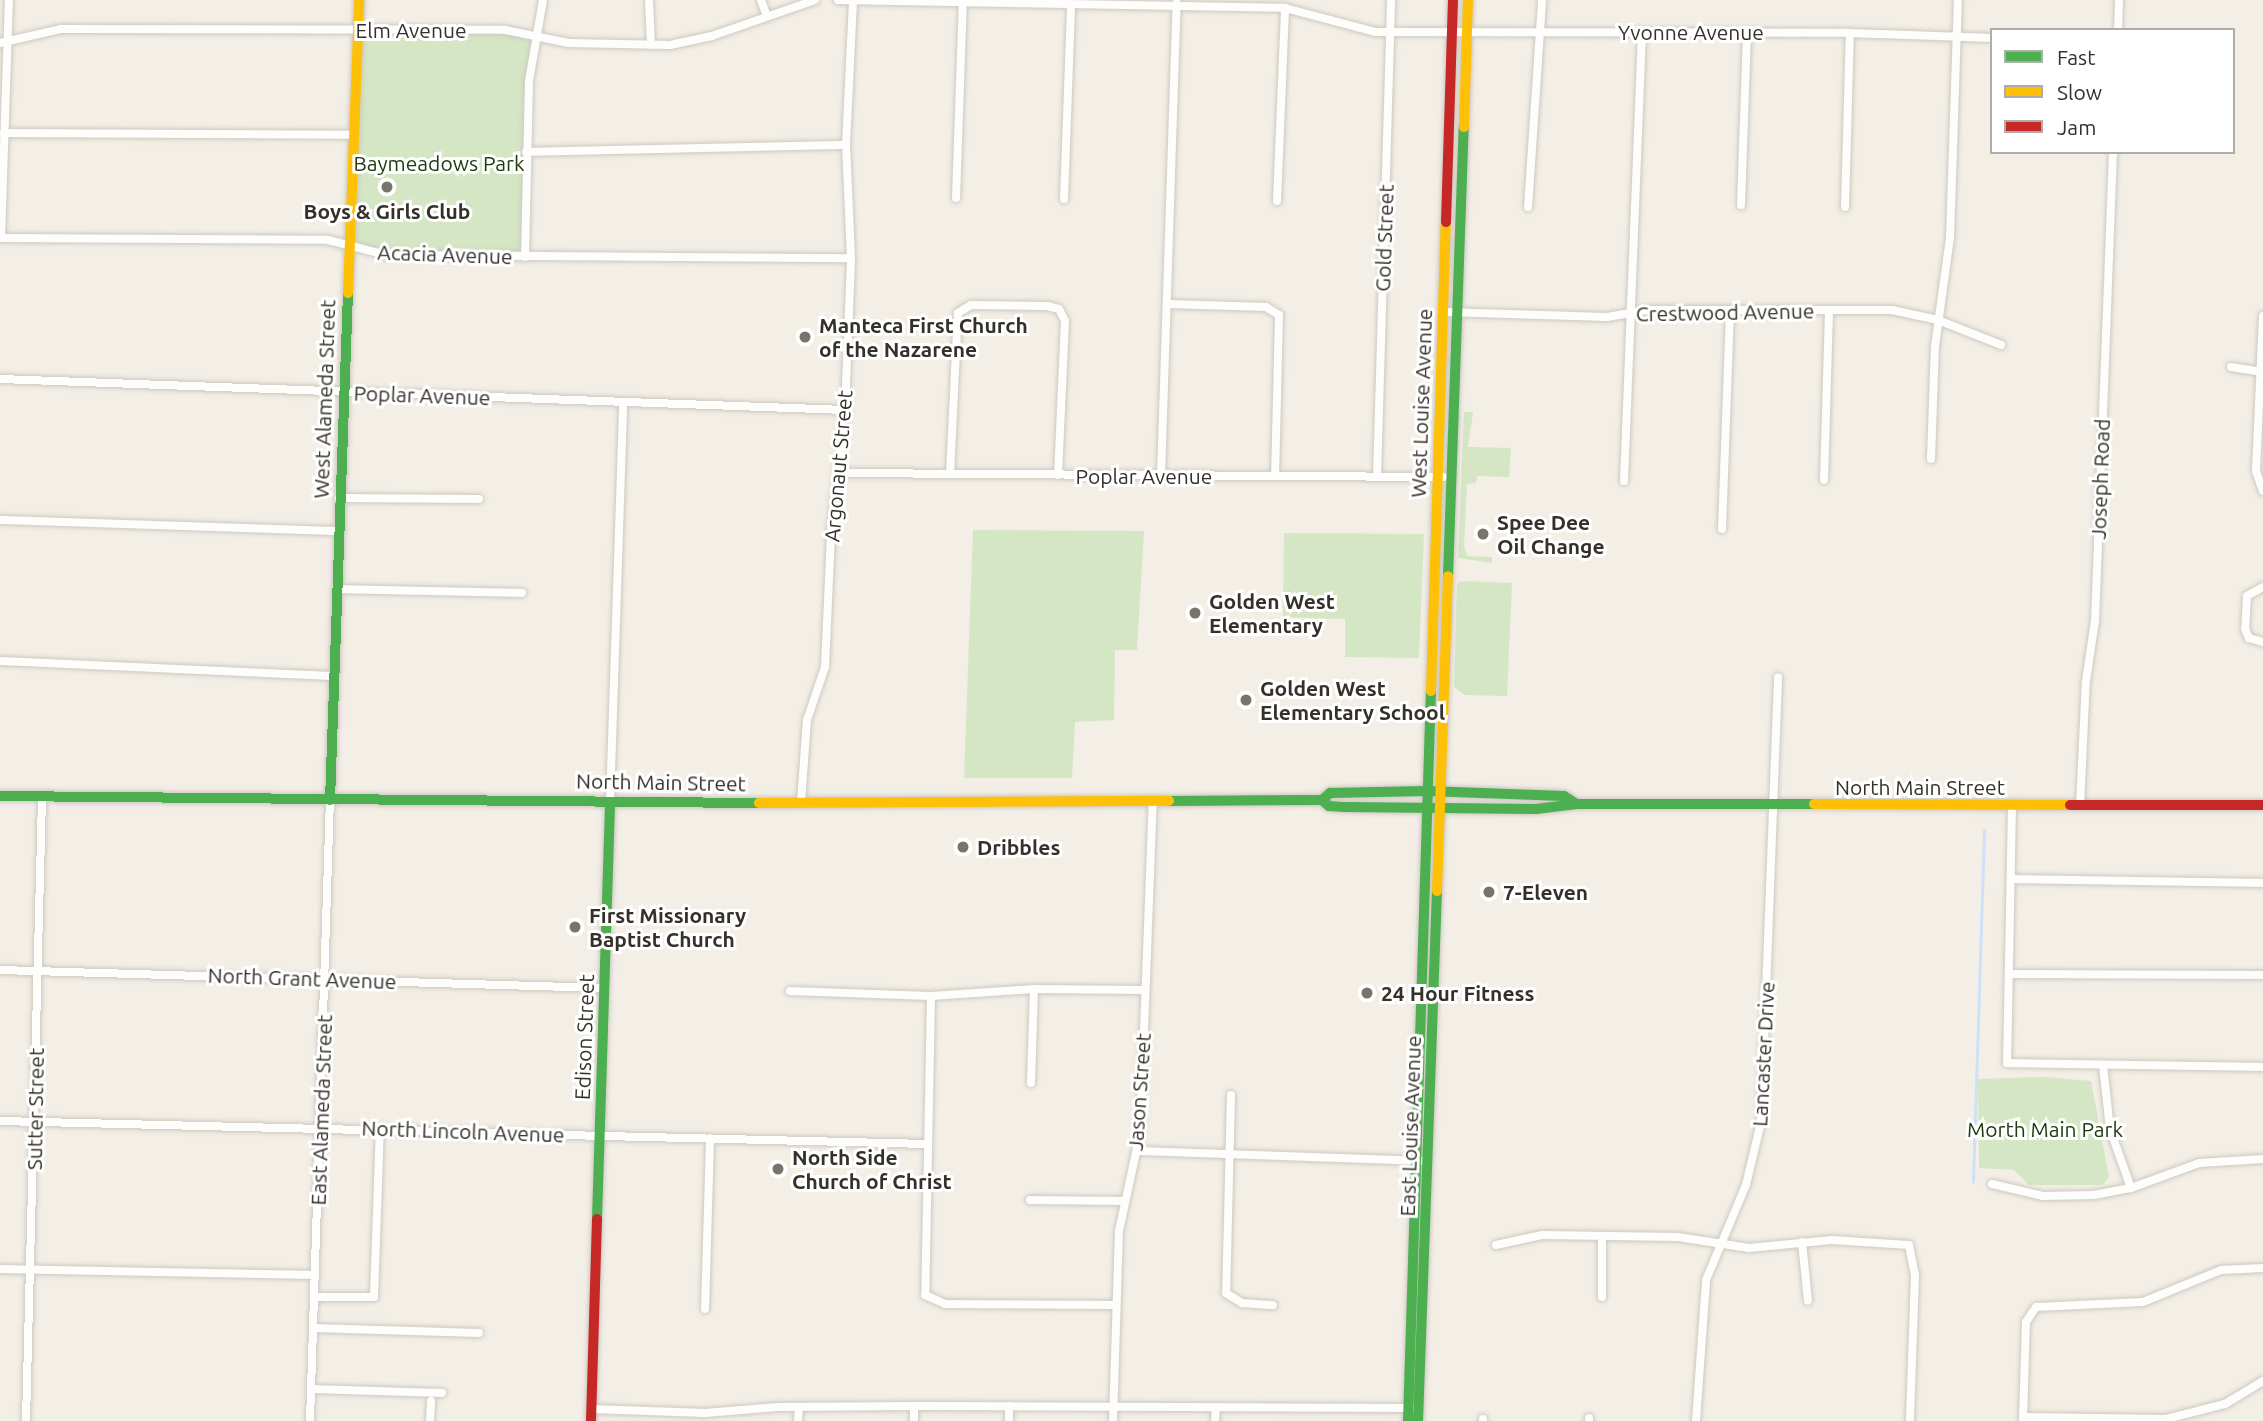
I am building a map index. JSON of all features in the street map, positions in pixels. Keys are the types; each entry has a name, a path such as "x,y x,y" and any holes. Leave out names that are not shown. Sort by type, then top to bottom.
{"main road":[{"name":"West Alameda Street","path":"330,800 342,391 359,0"},
{"name":"West Louise Avenue","path":"1426,808 1453,0"},
{"name":"West Louise Avenue","path":"1441,791 1468,0"},
{"name":"North Main Street","path":"0,796 610,802 1153,803 1322,800 1330,793 1441,791 1564,796 1577,804"},
{"name":"East Louise Avenue","path":"1408,1421 1413,1408 1441,791"},
{"name":"North Main Street","path":"1322,800 1329,806 1563,809 1577,804 2263,806"},
{"name":"Edison Street","path":"591,1421 610,802"},
{"name":"East Louise Avenue","path":"1424,1162 1426,808"},
{"name":"East Louise Avenue","path":"1413,1408 1419,1421"}],"street":[{"path":"0,238 4,42 9,0"},
{"path":"525,257 526,152 535,37 543,0"},
{"path":"761,0 766,14"},
{"name":"Elm Avenue","path":"4,42 61,29 357,29 505,30 569,43 651,45 694,41 766,14 815,0"},
{"path":"838,0 1071,4 1177,2 1285,8 1359,31 1390,32"},
{"name":"Argonaut Street","path":"801,803 807,720 825,667 837,473 845,411 851,258 846,145 853,0"},
{"name":"Gold Street","path":"1377,476 1391,0"},
{"path":"1528,207 1530,121 1542,0"},
{"path":"1931,459 1938,320 1948,273 1958,0"},
{"path":"2118,28 2119,0"},
{"path":"649,2 651,45"},
{"path":"956,198 963,2"},
{"path":"1161,475 1177,2"},
{"path":"1064,200 1071,4"},
{"path":"1277,201 1285,8"},
{"name":"Yvonne Avenue","path":"1390,32 1850,33 1990,38"},
{"path":"1624,481 1642,32"},
{"path":"1741,205 1746,32"},
{"path":"1845,207 1850,33"},
{"path":"4,133 354,135"},
{"path":"526,152 846,145"},
{"name":"Joseph Road","path":"2080,806 2086,681 2095,621 2113,154"},
{"name":"Acacia Avenue","path":"0,238 328,240 387,255 851,258"},
{"path":"1168,304 1266,307 1279,315 1275,476"},
{"path":"950,474 958,313 971,305 1047,306 1059,309 1065,321 1058,475"},
{"path":"1722,529 1730,310"},
{"name":"Crestwood Avenue","path":"1444,312 1607,317 1630,313 1730,310 1892,310 1938,320 2001,345"},
{"path":"1824,480 1829,310"},
{"path":"2263,316 2257,480 2263,491"},
{"path":"2231,367 2262,372"},
{"name":"Poplar Avenue","path":"0,379 845,411"},
{"name":"Edison Street","path":"610,802 623,403"},
{"name":"Poplar Avenue","path":"837,473 1451,477"},
{"path":"339,498 479,499"},
{"path":"0,520 338,531"},
{"path":"2263,587 2247,596 2245,629 2249,638 2263,642"},
{"path":"336,589 522,593"},
{"path":"0,661 333,676"},
{"name":"Lancaster Drive","path":"1696,1421 1702,1298 1720,1243 1746,1185 1761,1122 1778,677"},
{"name":"Sutter Street","path":"26,1421 32,1270 42,797"},
{"name":"East Alameda Street","path":"310,1421 330,800"},
{"name":"Jason Street","path":"1113,1421 1116,1305 1124,1201 1137,1151 1153,803"},
{"path":"2012,806 2011,974 2007,1063 2263,1067"},
{"path":"2012,879 2263,883"},
{"name":"North Grant Avenue","path":"0,970 604,988"},
{"path":"2011,974 2263,975"},
{"path":"1031,1083 1034,989"},
{"path":"790,991 930,996 1034,989 1145,990"},
{"path":"930,996 923,1290 928,1299 945,1304 1116,1305"},
{"path":"2103,1065 2110,1129 2132,1188"},
{"path":"1231,1095 1226,1293 1242,1303 1273,1305"},
{"name":"North Lincoln Avenue","path":"0,1121 321,1126 926,1144"},
{"path":"314,1297 374,1297 380,1129"},
{"path":"705,1310 710,1138"},
{"path":"1137,1151 1424,1162"},
{"path":"1992,1184 2043,1196 2094,1195 2132,1188 2199,1163 2263,1159"},
{"path":"1030,1200 1124,1201"},
{"path":"1602,1236 1602,1297"},
{"path":"1496,1245 1521,1237 1602,1236 1678,1237 1749,1248 1802,1242 1863,1241 1909,1245 1914,1256 1910,1421"},
{"path":"1802,1242 1808,1301"},
{"path":"2263,1268 2221,1270 2143,1302 2036,1307 2026,1322 2023,1419 2166,1420 2225,1405 2263,1381"},
{"path":"0,1269 315,1275"},
{"path":"313,1328 479,1333"},
{"path":"311,1389 442,1394"},
{"path":"430,1401 430,1421"},
{"path":"914,1406 914,1421"},
{"path":"1009,1406 1009,1421"},
{"path":"592,1409 704,1417 799,1407 1413,1408"},
{"path":"798,1421 799,1407"},
{"path":"1216,1407 1216,1421"}],"green space":[{"name":"Baymeadows Park","path":"357,29 505,30 535,37 529,81 525,257 387,255 349,246"},
{"path":"1464,412 1473,412 1468,447 1511,448 1509,477 1477,476 1476,483 1467,484 1464,547 1468,556 1492,557 1492,563 1458,558"},
{"path":"973,530 1144,531 1137,650 1115,650 1114,720 1075,722 1072,778 964,778"},
{"path":"1284,533 1424,534 1419,658 1345,657 1345,619 1283,617"},
{"path":"1461,581 1512,583 1507,696 1465,695 1454,687 1457,584"},
{"path":"1264,620 1287,620 1287,636 1264,636"},
{"name":"Morth Main Park","path":"2045,1077 2091,1081 2109,1177 2102,1185 2029,1185 2014,1170 1979,1168 1978,1079"}],"waterway":[{"path":"1973,1182 1984,830"}],"traffic: fast":[{"path":"1448,576 1464,127"},
{"path":"330,800 348,293"},
{"path":"1408,1421 1431,691"},
{"path":"1322,800 1330,793 1427,791 1564,796 1577,804"},
{"path":"0,796 759,803"},
{"path":"1169,801 1322,800 1329,806 1345,807 1536,809 1577,804 1814,804"},
{"path":"597,1219 610,802"},
{"path":"1418,1421 1437,891"}],"traffic: slow":[{"path":"348,293 359,0"},
{"path":"1464,127 1468,0"},
{"path":"1431,691 1446,222"},
{"path":"1437,891 1448,576"},
{"path":"759,803 1169,801"},
{"path":"1814,804 2070,805"}],"traffic: jam":[{"path":"1446,222 1453,0"},
{"path":"2070,805 2263,805"},
{"path":"591,1421 597,1219"}],"place":[{"name":"Boys & Girls Club","path":"387,187"},
{"name":"Manteca First Church of the Nazarene","path":"805,337"},
{"name":"Spee Dee Oil Change","path":"1483,534"},
{"name":"Golden West Elementary","path":"1195,613"},
{"name":"Golden West Elementary School","path":"1246,700"},
{"name":"Dribbles","path":"963,847"},
{"name":"7-Eleven","path":"1489,892"},
{"name":"First Missionary Baptist Church","path":"575,927"},
{"name":"24 Hour Fitness","path":"1367,993"},
{"name":"North Side Church of Christ","path":"778,1169"}]}
